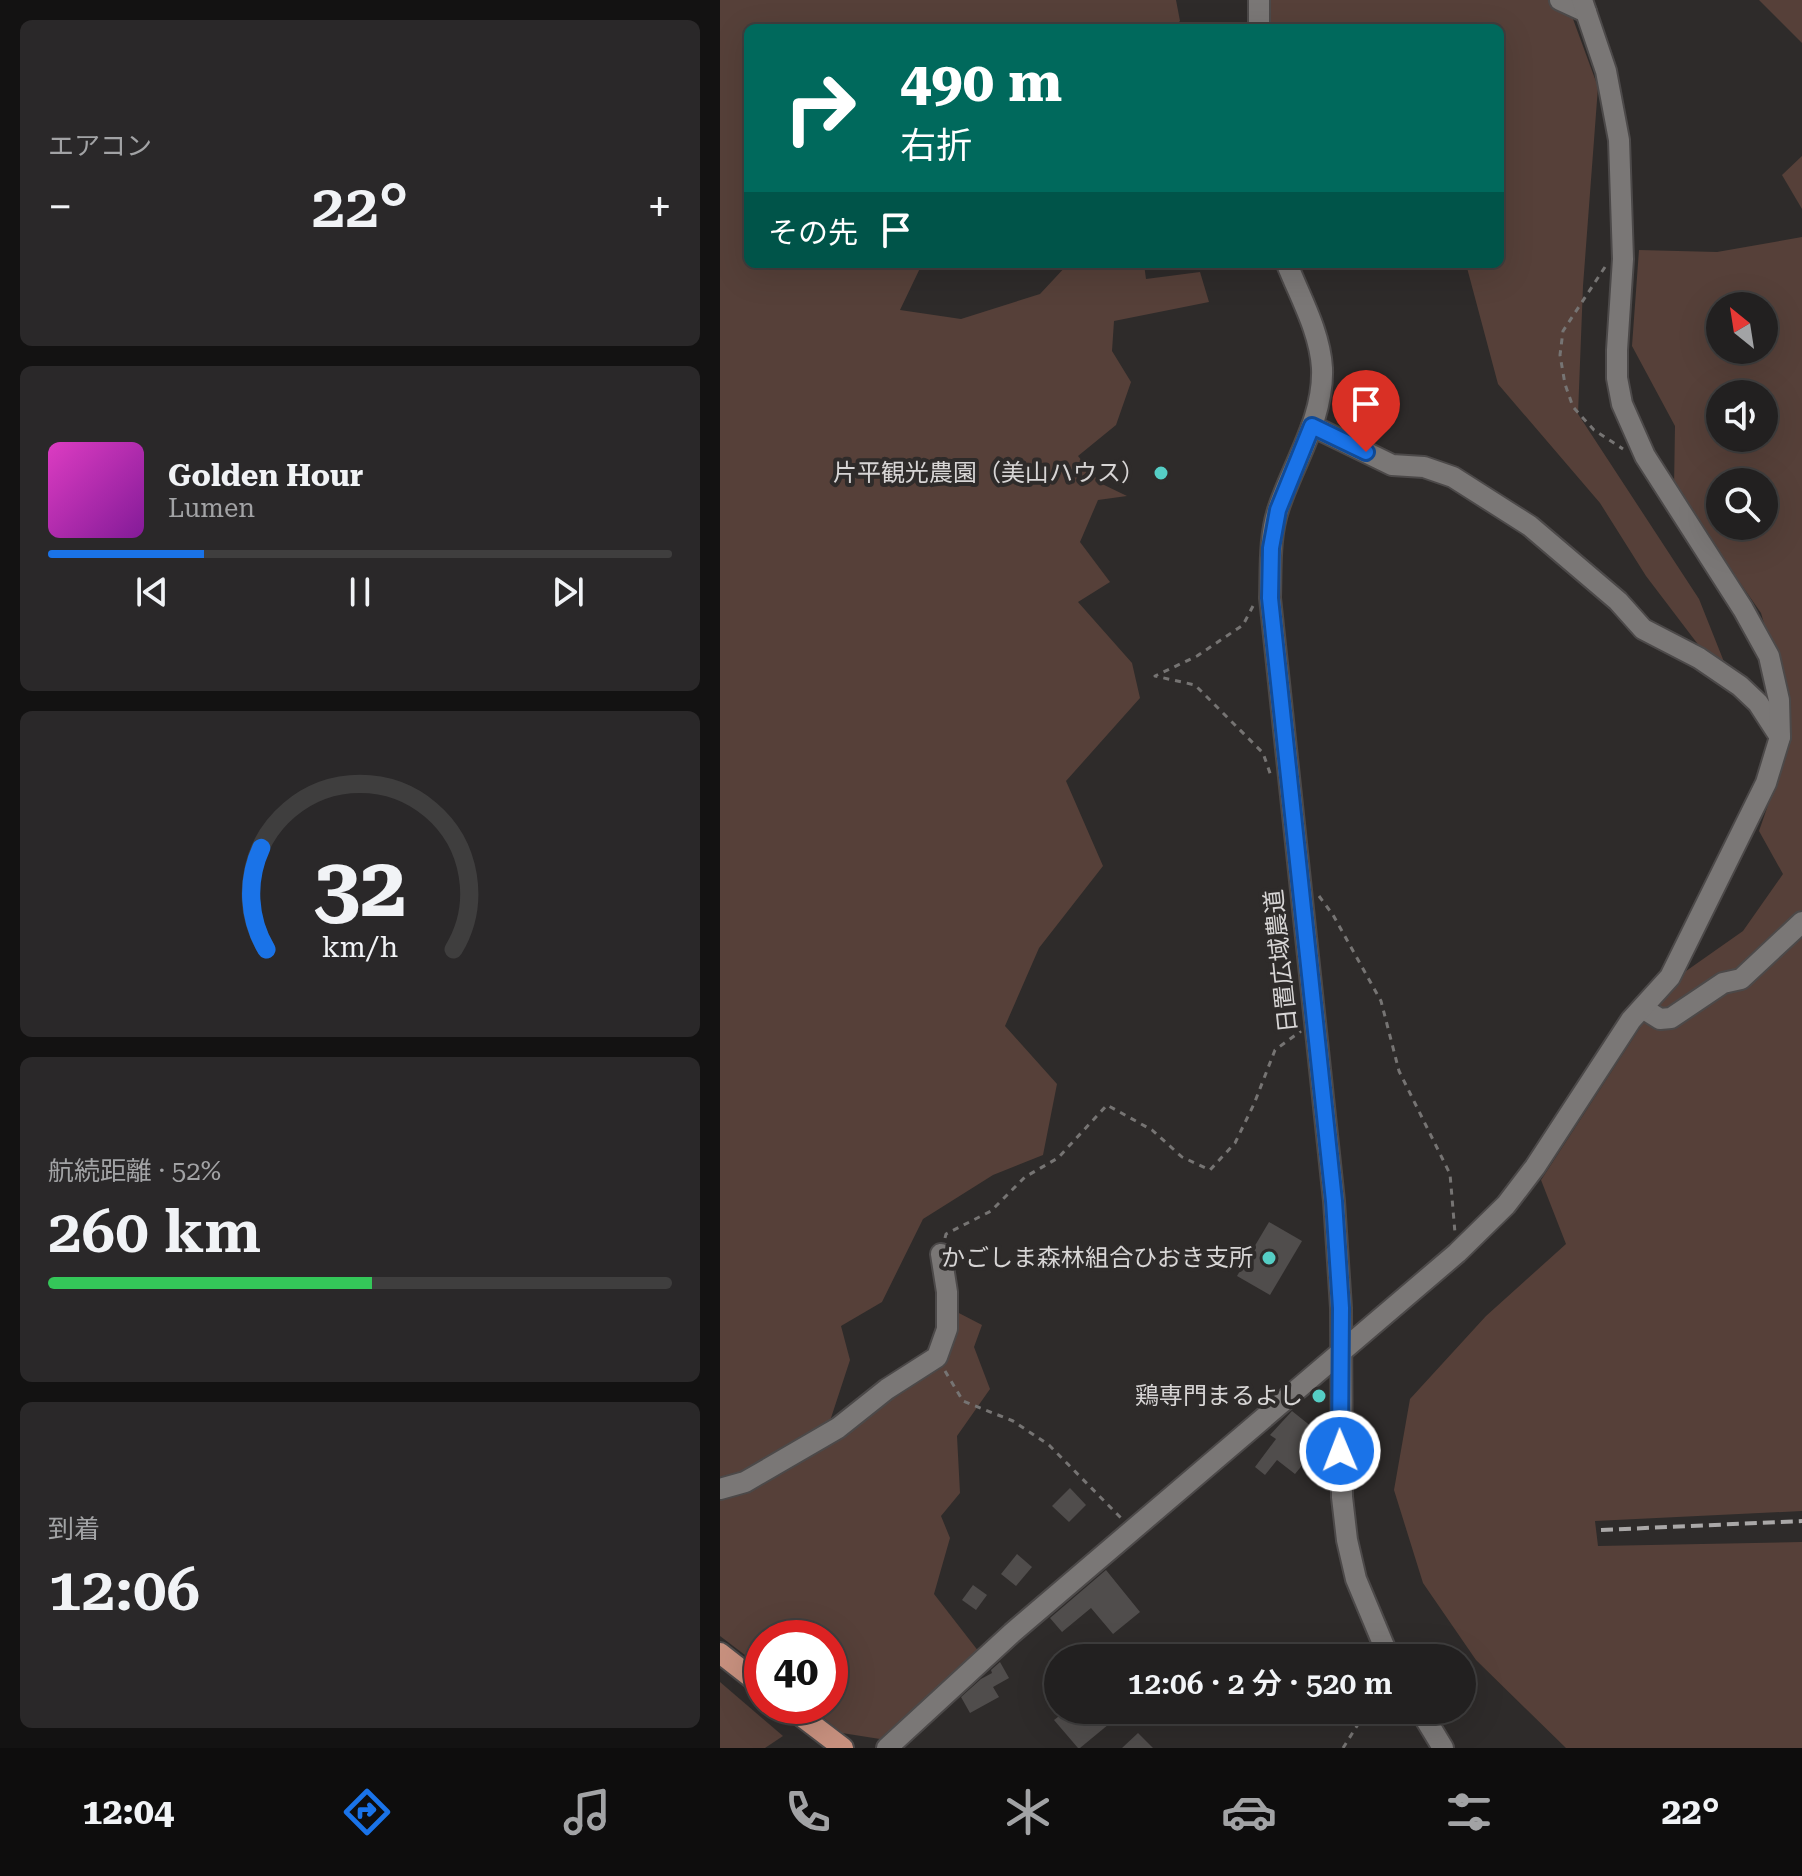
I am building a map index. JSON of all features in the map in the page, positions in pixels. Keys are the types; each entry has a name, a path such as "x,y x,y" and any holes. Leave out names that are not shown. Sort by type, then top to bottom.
{"main road":[{"path":"720,1653 744,1672"},
{"path":"812,1724 843,1748"}],"street":[{"path":"1259,0 1259,24"},
{"path":"887,1748 1052,1599 1457,1253 1506,1205 1535,1167 1631,1020 1670,977 1766,783 1780,737 1779,700 1769,656 1743,609 1645,456 1622,404 1617,378 1623,259 1619,140 1606,71 1584,6 1560,0"},
{"name":"日置広域農道","path":"1289,268 1315,335 1322,367 1320,394 1312,426 1278,510 1271,548 1270,598 1334,1201 1341,1308 1341,1483 1347,1540 1356,1579 1383,1644"},
{"path":"1312,426 1392,465 1424,467 1453,477 1530,526 1618,601 1643,629 1699,658 1740,686 1758,703 1780,737"},
{"path":"1644,1009 1660,1019 1671,1018 1723,983 1741,979 1802,922"},
{"path":"720,1489 745,1482 838,1428 887,1389 937,1357 947,1329 947,1292 941,1254"},
{"path":"1428,1724 1443,1748"}],"path":[{"path":"1623,259 1612,262 1602,270 1563,331 1560,355 1573,407 1583,419 1594,430 1630,453 1645,456"},
{"path":"1270,598 1251,607 1243,625 1197,656 1155,676 1195,685 1263,753 1273,782"},
{"path":"1299,882 1314,890 1333,915 1381,1001 1399,1071 1450,1174 1457,1253"},
{"path":"941,1254 946,1234 991,1211 1025,1177 1058,1158 1107,1105 1152,1130 1182,1157 1210,1170 1235,1143 1275,1050 1314,1021"},
{"path":"937,1357 963,1401 1013,1421 1049,1445 1087,1486 1126,1536"},
{"path":"1343,1748 1358,1724"}],"shaded area":[{"path":"720,0 1176,0 1180,21 1177,24 744,24 744,268 920,268 900,310 961,319 1040,294 1064,268 1145,268 1146,279 1200,272 1209,302 1114,321 1112,351 1131,382 1116,425 1078,456 1100,483 1127,496 1098,500 1080,542 1110,582 1078,602 1132,663 1140,698 1066,781 1103,866 1039,948 1005,1026 1057,1084 1043,1155 993,1175 923,1219 882,1302 841,1326 850,1360 830,1421 847,1428 931,1358 955,1311 982,1325 974,1347 990,1389 957,1436 960,1493 941,1516 950,1538 934,1594 979,1652 880,1739 842,1733 831,1724 848,1724 848,1620 744,1620 744,1654 720,1636"},
{"path":"1269,0 1566,0 1598,87 1583,286 1578,414 1699,599 1738,697 1646,576 1600,503 1498,384 1467,268 1504,268 1504,24 1271,24"},
{"path":"1759,0 1802,0 1802,43"},
{"path":"1802,156 1802,209 1782,175"},
{"path":"1802,237 1802,1511 1595,1521 1598,1546 1802,1542 1802,1748 1566,1748 1476,1660 1476,1644 1465,1644 1423,1583 1394,1490 1410,1399 1486,1316 1566,1244 1541,1180 1669,983 1743,931 1783,874 1759,831 1783,762 1785,695 1761,613 1710,540 1778,540 1778,468 1706,468 1706,534 1674,488 1675,426 1632,346 1639,250 1717,252"},
{"path":"720,1682 744,1703 744,1724 769,1724 783,1736 765,1748 720,1748"}],"building":[{"name":"かごしま森林組合ひおき支所","path":"1269,1222 1302,1241 1270,1295 1237,1276"},
{"path":"1292,1411 1327,1439 1312,1460 1309,1457 1295,1474 1277,1460 1265,1475 1255,1467 1276,1439 1270,1435"},
{"path":"1070,1488 1086,1505 1069,1522 1052,1506"},
{"path":"1017,1554 1032,1567 1016,1586 1001,1574"},
{"path":"1106,1570 1140,1612 1113,1634 1091,1608 1062,1632 1050,1618"},
{"path":"973,1585 987,1595 976,1610 962,1600"},
{"path":"1000,1662 1009,1678 993,1687 999,1697 970,1713 961,1697 992,1673 991,1670"},
{"path":"1057,1724 1109,1724 1080,1748"},
{"path":"1138,1733 1153,1748 1122,1748"}],"railway":[{"path":"1601,1530 1802,1521"}],"place":[{"name":"片平観光農園（美山ハウス）","path":"1161,473"},
{"name":"かごしま森林組合ひおき支所","path":"1269,1258"},
{"name":"鶏専門まるよし","path":"1319,1396"}],"route":[{"path":"1340,1451 1341,1308 1334,1201 1270,598 1271,548 1278,510 1312,426 1366,452"}]}
